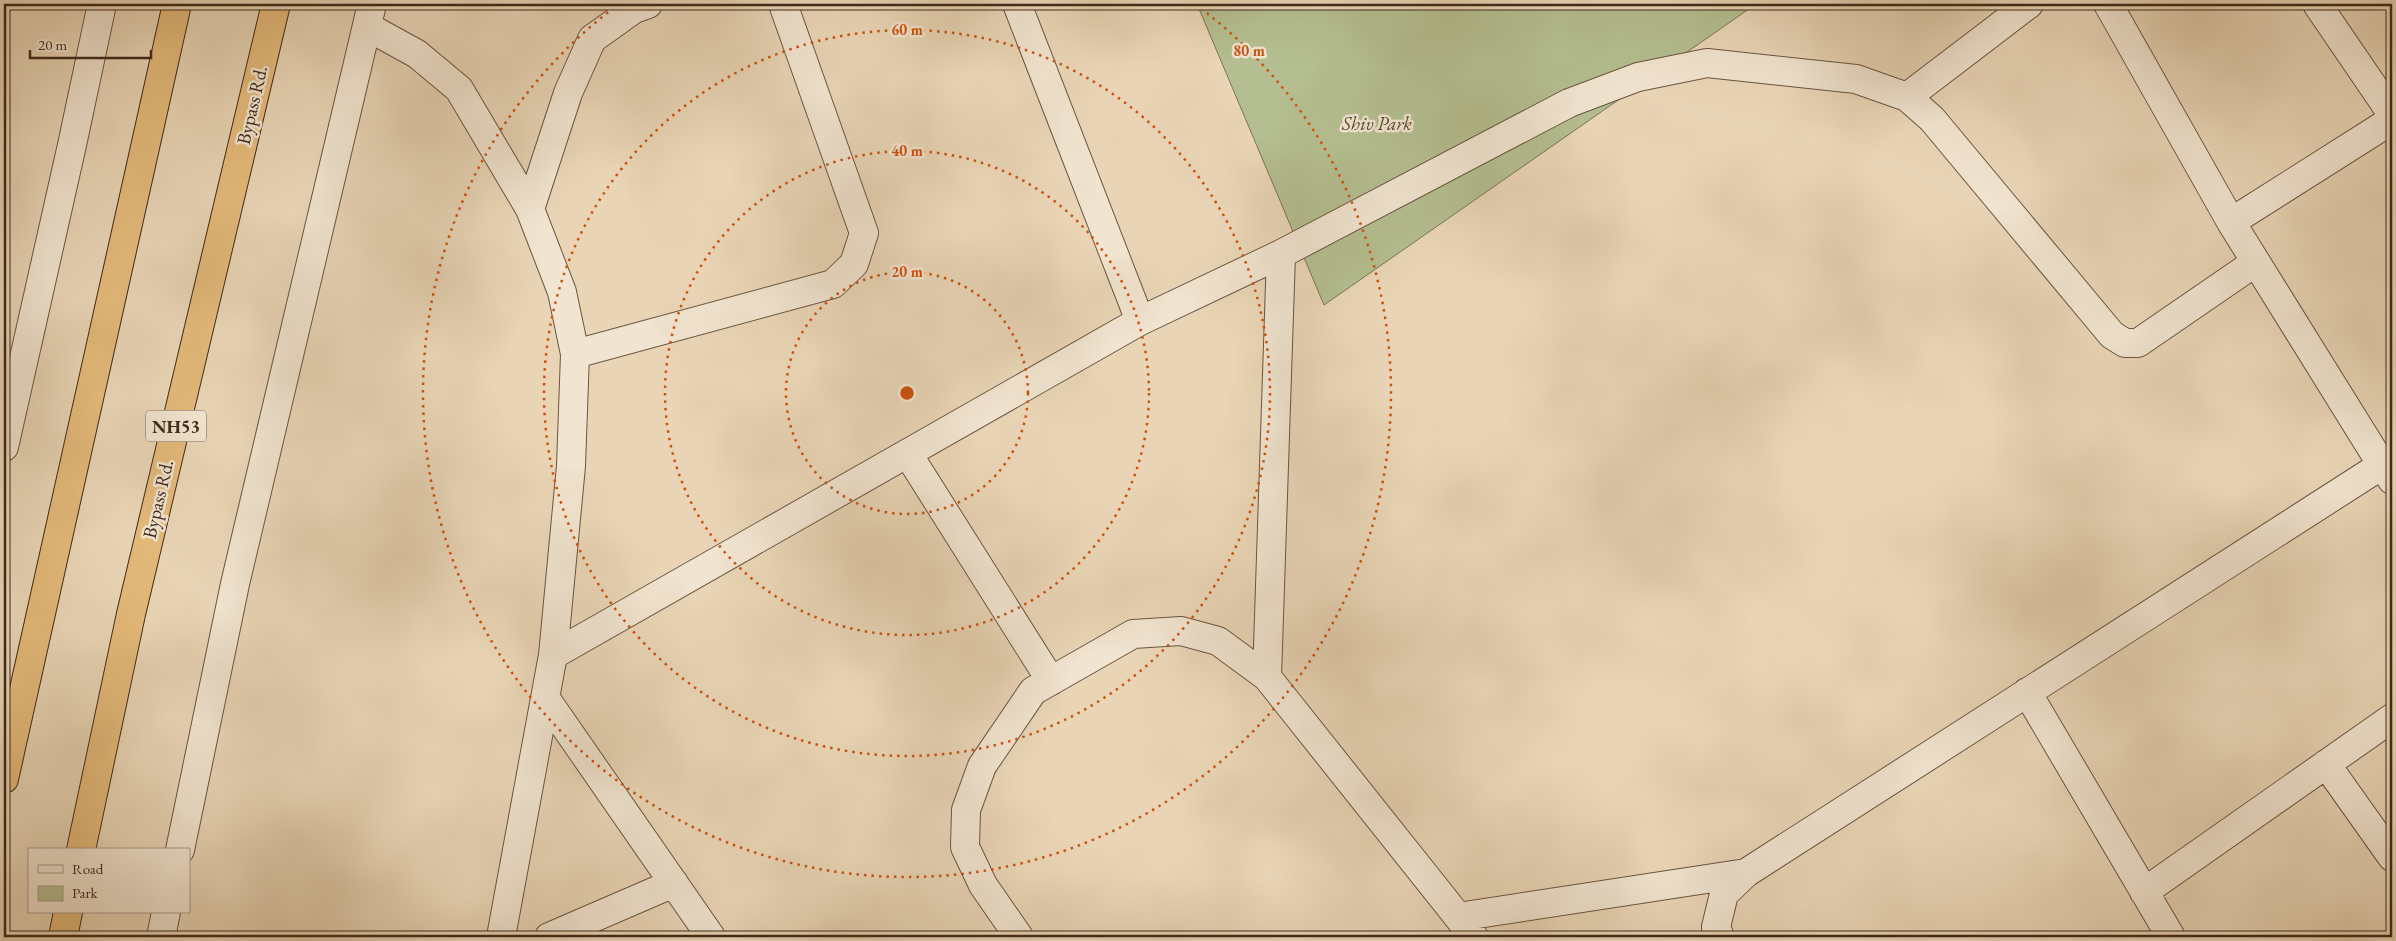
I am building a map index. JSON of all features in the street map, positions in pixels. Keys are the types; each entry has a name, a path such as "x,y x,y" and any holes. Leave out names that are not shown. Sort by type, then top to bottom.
{"highway":[{"path":"4,779 177,4"},
{"name":"Bypass Rd.","path":"81,848 131,614 276,4"},
{"path":"63,937 68,914"}],"street":[{"path":"4,448 102,4"},
{"path":"530,209 568,93 592,39 634,9 648,4"},
{"path":"575,354 833,284 854,264 864,233 783,4"},
{"path":"1017,4 1140,321"},
{"path":"1907,97 2030,4"},
{"path":"1720,937 1716,927 1724,894 1746,873 2027,692 2389,468 2231,222 2108,4"},
{"path":"2317,4 2392,114"},
{"path":"180,848 236,584 370,15 459,89 530,209 562,292 575,354 571,466 553,655 501,937"},
{"path":"553,655 1140,321 1281,254 1569,103 1638,77 1675,68 1707,63 1856,79 1907,97 1932,119 2112,335 2125,344 2138,343 2152,335 2256,262"},
{"path":"2231,222 2392,120"},
{"path":"1267,677 1281,254"},
{"path":"908,454 1051,681"},
{"path":"1019,937 983,885 964,847 966,810 982,766 1033,691 1133,634 1181,631 1218,641 1267,677 1466,927 1746,873"},
{"path":"2027,692 2171,937"},
{"path":"546,699 711,937"},
{"path":"2144,892 2392,718"},
{"path":"2326,764 2392,857"},
{"path":"549,937 674,883"},
{"path":"161,937 166,914"}],"green space":[{"name":"Shiv Park","path":"1197,4 1756,4 1324,305"}]}
